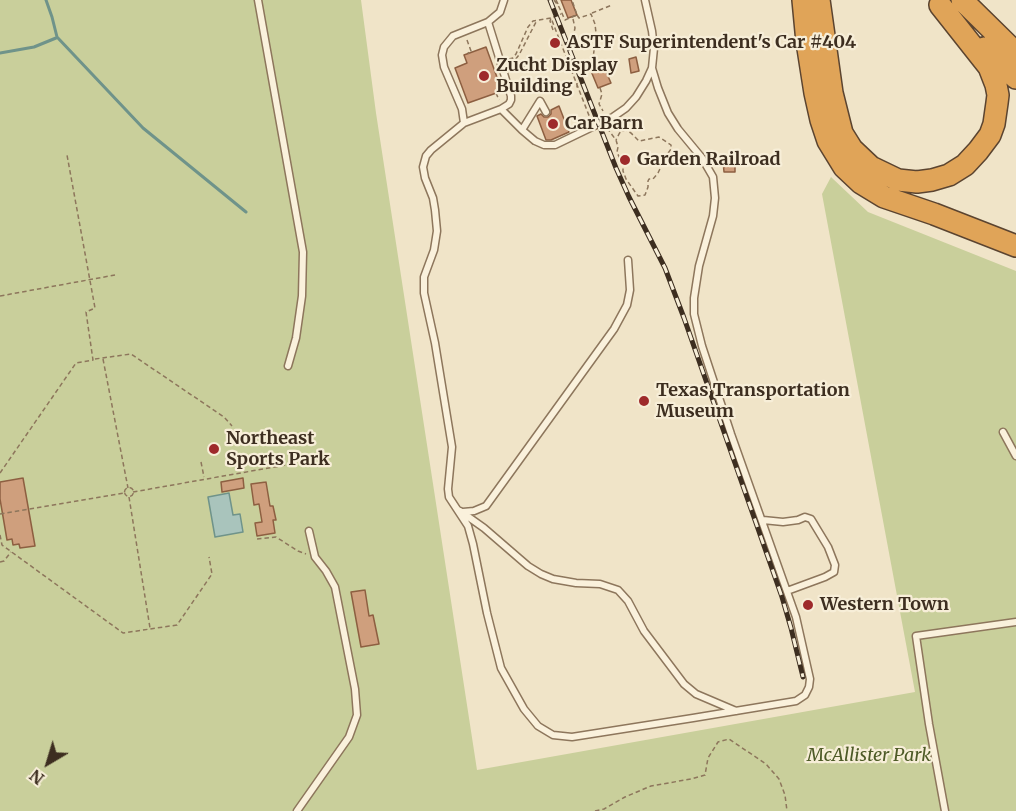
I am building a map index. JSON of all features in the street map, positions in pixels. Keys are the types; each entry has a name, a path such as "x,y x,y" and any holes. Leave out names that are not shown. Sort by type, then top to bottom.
{"highway":[{"path":"803,0 807,42 820,120 828,141 844,167 861,183 884,197 1016,246"},
{"path":"819,0 832,93 842,133 852,149 871,167 898,180 917,182 949,175 965,165 990,135 998,95 989,67 937,3"},
{"path":"937,3 1016,78"},
{"path":"966,3 1016,53"}],"lane":[{"path":"258,0 303,252 302,296 296,338 288,366"},
{"path":"464,123 462,109 444,67 442,55 444,47 453,36 488,22 500,12 504,0"},
{"path":"501,109 535,141 544,145 594,127 626,108 636,97 651,68 654,48 645,0"},
{"path":"488,22 511,100 501,109 464,123 426,156 423,167 433,198 437,231 434,250 424,277 424,293 435,343 452,447 449,497 468,526 501,668 524,709 538,726 553,735 572,736 796,700 805,695 809,687 810,679 796,617 731,434 694,314 699,266 713,216 715,198 713,177 702,158 668,113 651,68"},
{"path":"522,130 540,101 546,112"},
{"path":"460,511 474,511 486,506 614,329 627,304 630,290 628,260"},
{"path":"1003,432 1016,456"},
{"path":"460,511 541,574 553,579 600,584 618,590 628,601 644,631 684,684 696,694 736,711"},
{"path":"763,520 783,522 806,517 812,519 835,565 834,572 825,577 787,591"},
{"path":"297,811 348,737 357,715 355,689 335,587 315,557 309,531"},
{"path":"945,811 916,636 1016,622"}],"path":[{"path":"555,0 565,20 577,15"},
{"path":"572,0 579,18 612,5"},
{"path":"538,20 519,55 515,60 506,61 516,54 533,20 551,18 562,13"},
{"path":"591,14 596,33 593,70"},
{"path":"572,17 576,22 575,36 572,40 576,40"},
{"path":"551,18 553,30"},
{"path":"551,18 594,127"},
{"path":"463,31 471,51 468,52 469,54"},
{"path":"577,84 577,90"},
{"path":"600,88 602,94 599,104 616,140 618,147 616,152 626,179 638,196 645,195 649,179 653,179 658,173 671,145 659,137 639,141 626,130 621,131 616,140"},
{"path":"581,95 581,101"},
{"path":"67,155 95,308 86,312 93,360"},
{"path":"0,296 115,275"},
{"path":"0,473 76,363 131,354 224,417 232,426"},
{"path":"103,358 128,488 133,492"},
{"path":"201,462 204,478"},
{"path":"129,497 133,492 297,463"},
{"path":"0,514 124,493 128,488"},
{"path":"124,493 129,497 150,629"},
{"path":"0,535 2,545 123,633 177,625 213,574 209,557"},
{"path":"257,539 276,537 298,551 315,557"},
{"path":"0,562 4,561 11,552"},
{"path":"595,811 651,786 705,775 708,758 718,742 729,739 766,764 779,779 788,811"}],"green space":[{"name":"Northeast Sports Park","path":"0,0 361,0 376,113 477,770 915,692 822,194 831,177 868,212 1016,271 1016,811 0,811"}],"water":[{"path":"229,493 233,515 240,514 243,532 215,537 208,497"}],"building":[{"path":"561,0 571,0 577,15 568,18"},
{"name":"Zucht Display Building","path":"486,47 502,91 468,103 455,68 467,63 464,55"},
{"path":"636,57 639,71 631,73 629,59"},
{"path":"604,67 611,83 598,88 591,71"},
{"name":"Car Barn","path":"559,106 569,132 546,140 537,116 541,114 548,117 551,110"},
{"path":"735,159 735,172 724,172 723,161"},
{"path":"23,478 35,546 20,548 19,544 13,545 12,539 7,540 0,499 0,482"},
{"path":"243,478 244,488 222,492 221,482"},
{"path":"266,482 270,506 273,506 276,520 273,520 275,533 257,536 255,523 262,522 259,504 254,505 251,484"},
{"path":"365,590 369,616 373,615 379,644 361,647 351,592"}],"waterway":[{"path":"46,0 57,37 143,128 246,212"},
{"path":"0,53 34,47 56,38"}],"railway":[{"path":"550,0 616,168 665,268 684,318 782,597 803,677"},
{"path":"524,69 533,62"},
{"path":"619,127 624,125"}],"place":[{"name":"ASTF Superintendent's Car #404","path":"555,43"},
{"name":"Zucht Display Building","path":"484,76"},
{"name":"Car Barn","path":"553,124"},
{"name":"Garden Railroad","path":"625,160"},
{"name":"Texas Transportation Museum","path":"644,401"},
{"name":"Northeast Sports Park","path":"214,449"},
{"name":"Western Town","path":"808,605"}],"park label":[{"name":"McAllister Park","path":"869,756"}]}
